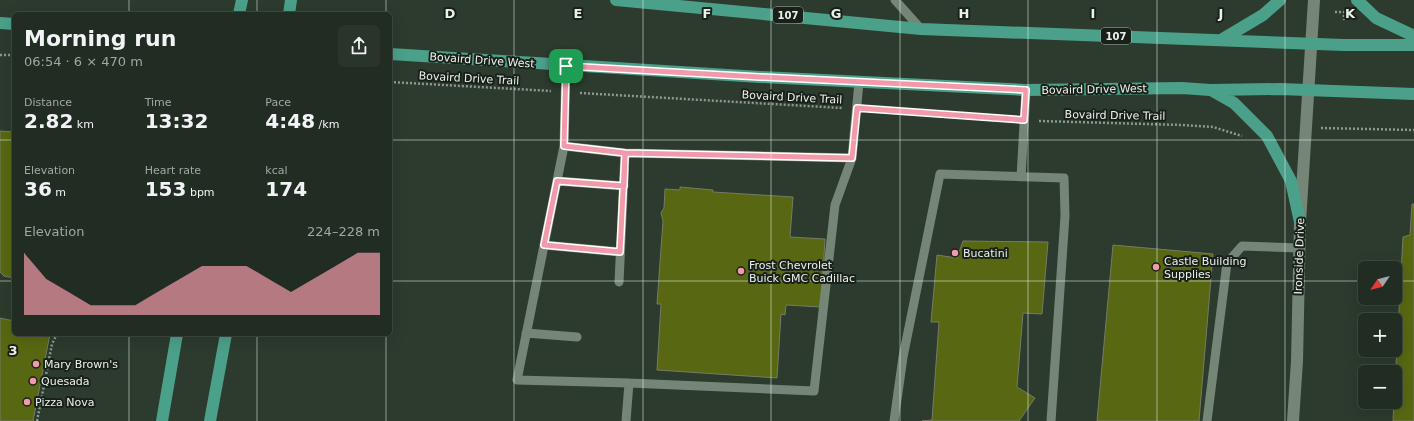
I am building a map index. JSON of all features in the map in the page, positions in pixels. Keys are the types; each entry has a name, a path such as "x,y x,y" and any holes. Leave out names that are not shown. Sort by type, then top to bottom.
{"main road":[{"path":"239,12 242,0"},
{"path":"289,12 291,0"},
{"name":"107","path":"616,0 655,2 921,29 1311,43 1414,45"},
{"path":"1221,40 1263,15 1280,0"},
{"path":"1356,0 1376,18 1414,36"},
{"path":"0,23 12,24"},
{"name":"Bovaird Drive West","path":"392,54 566,66 1026,90 1182,88 1210,90 1280,89 1414,94"},
{"path":"392,61 433,57"},
{"path":"1210,90 1234,103 1267,136 1291,181 1300,222"},
{"path":"162,421 177,336"},
{"path":"210,421 226,336"}],"street":[{"name":"Ironside Drive","path":"1293,421 1297,361 1300,222 1314,0"}],"lane":[{"path":"895,0 921,29"},
{"path":"566,66 567,92 564,146 517,380 814,391 836,205 852,158 860,82"},
{"path":"1021,177 1026,90"},
{"path":"564,146 625,153 852,158"},
{"path":"619,282 625,153"},
{"path":"894,421 903,357 940,174 1064,178 1065,216 1050,421"},
{"path":"557,181 624,186"},
{"path":"544,245 620,252"},
{"path":"1207,421 1227,263 1242,246 1299,248"},
{"path":"526,333 577,337"},
{"path":"626,421 629,383"}],"path":[{"path":"1335,12 1344,12 1344,20"},
{"path":"0,54 12,55"},
{"name":"Bovaird Drive Trail","path":"392,82 508,87 567,92 857,108 1024,120 1213,127 1241,134 1246,138"},
{"path":"1338,129 1414,130"},
{"path":"37,421 52,344 56,336"}],"building":[{"path":"0,131 12,132 12,278 4,276 0,272"},
{"name":"Frost Chevrolet Buick GMC Cadillac","path":"680,187 713,190 713,192 793,197 790,237 825,239 821,307 786,305 785,315 781,314 777,378 657,370 661,304 657,304 663,221 661,213 664,208 665,189 680,190"},
{"path":"1412,204 1414,204 1414,421 1393,421 1394,409 1402,409 1402,365 1396,365 1396,357 1402,357 1402,313 1399,313 1399,305 1402,305 1403,237 1410,235"},
{"path":"963,241 1048,242 1042,314 1023,313 1017,387 1035,398 1019,421 922,421 932,420 939,322 931,322 937,255 957,258"},
{"path":"1113,245 1213,254 1199,421 1097,421"},
{"path":"0,318 12,321 12,336 50,336 33,421 0,421"}],"place":[{"name":"Bucatini","path":"955,253"},
{"name":"Castle Building Supplies","path":"1156,267"},
{"name":"Frost Chevrolet Buick GMC Cadillac","path":"741,271"},
{"name":"Mary Brown's","path":"36,364"},
{"name":"Quesada","path":"33,381"},
{"name":"Pizza Nova","path":"27,402"}],"route":[{"path":"566,66 567,92 564,146 578,149 625,153 620,252 544,245 557,181 624,186 625,153 852,158 857,108 1024,120 1026,90 566,66"}]}
